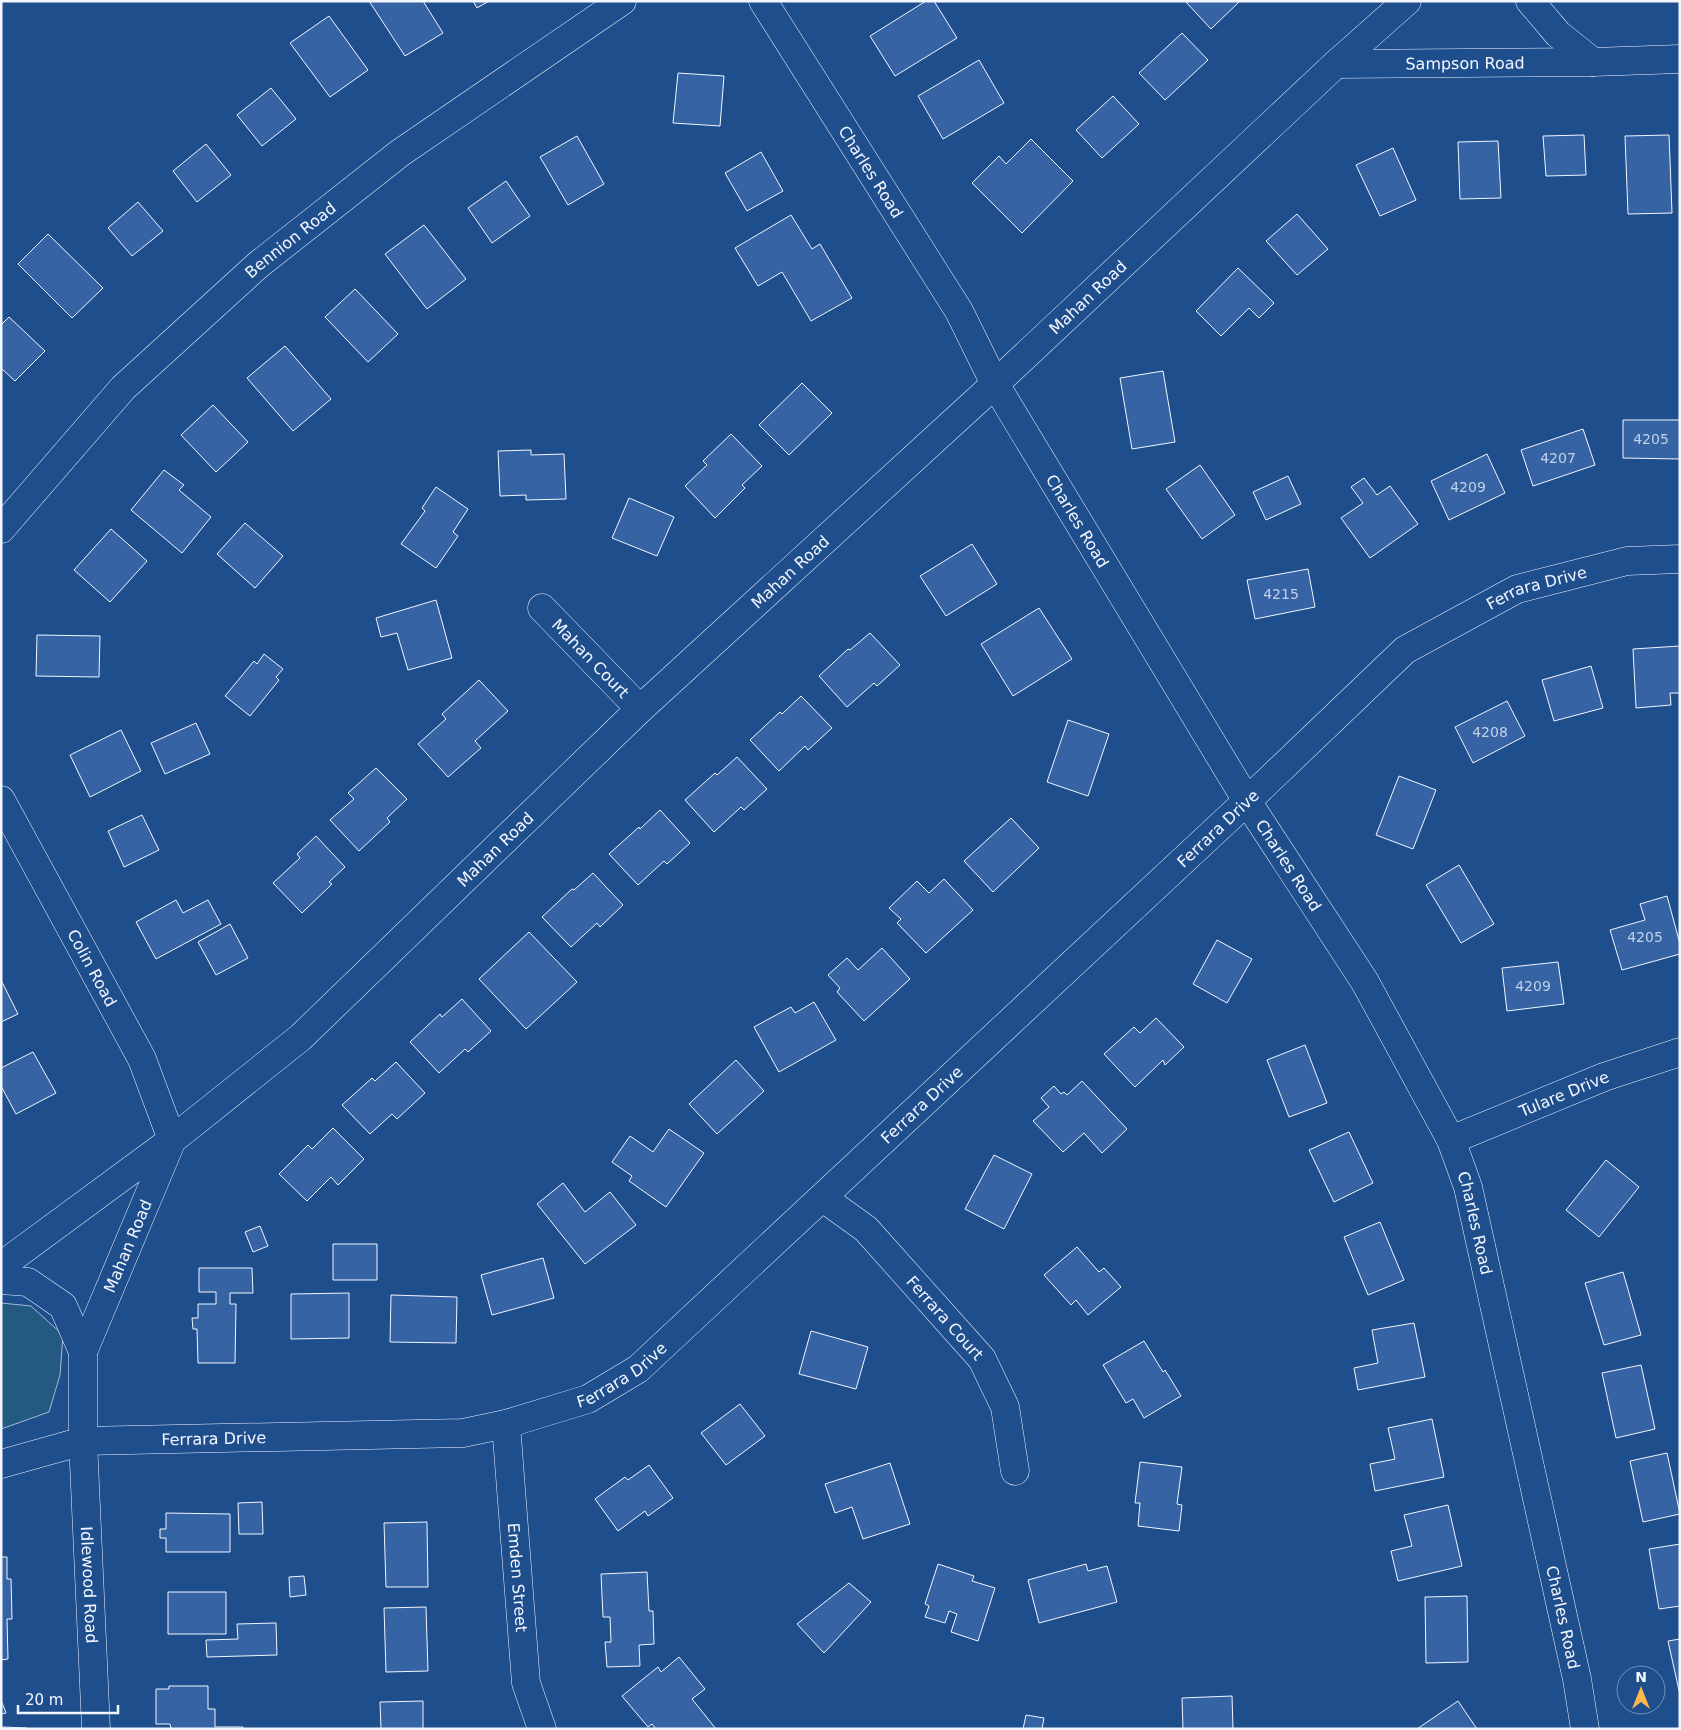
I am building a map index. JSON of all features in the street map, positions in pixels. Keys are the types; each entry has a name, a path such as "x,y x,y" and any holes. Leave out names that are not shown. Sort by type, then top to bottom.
{"street":[{"name":"Bennion Road","path":"1,529 123,388 258,265 400,152 622,1"},
{"name":"Charles Road","path":"763,1 959,311 995,384 1246,801 1365,982 1452,1140 1468,1187 1577,1679 1585,1729"},
{"name":"Mahan Road","path":"1,1266 172,1140 301,1036 640,709 995,384 1336,64 1407,1"},
{"path":"1530,1 1558,34 1593,62"},
{"name":"Sampson Road","path":"1336,64 1593,62 1680,58"},
{"name":"Ferrara Drive","path":"83,1441 463,1433 506,1424 588,1399 638,1369 823,1198 1405,650 1517,589 1626,562 1680,559"},
{"name":"Mahan Court","path":"542,608 640,709"},
{"name":"Colin Road","path":"1,800 142,1059 172,1140"},
{"name":"Tulare Drive","path":"1452,1140 1604,1076 1680,1052"},
{"name":"Mahan Road","path":"83,1441 83,1352 172,1140"},
{"name":"Ferrara Court","path":"823,1198 866,1229 982,1359 1005,1407 1015,1471"},
{"name":"Mahan Road","path":"1,1280 28,1282 63,1306 83,1352"},
{"name":"Emden Street","path":"506,1424 526,1683 542,1729"},
{"path":"1,1464 83,1441"},
{"name":"Idlewood Road","path":"83,1441 96,1729"}],"shaded area":[{"path":"1,1303 31,1306 63,1335 60,1375 49,1412 1,1429"}],"building":[{"path":"369,1 423,1 443,33 405,56"},
{"path":"473,1 489,1 477,8"},
{"path":"926,1 934,1 957,38 895,76 870,36"},
{"path":"1185,1 1240,1 1211,29"},
{"path":"329,16 368,70 330,97 290,43"},
{"path":"1182,33 1208,60 1165,100 1139,73"},
{"path":"979,60 1004,103 943,139 918,96"},
{"path":"678,73 724,76 720,126 673,123"},
{"path":"271,88 296,119 262,146 237,115"},
{"path":"1113,96 1139,124 1102,158 1076,130"},
{"path":"1584,135 1586,175 1546,176 1543,136"},
{"path":"1669,135 1672,213 1628,214 1625,136"},
{"path":"577,136 604,184 568,205 540,157"},
{"path":"1031,139 1073,181 1022,233 972,183 999,156 1006,164"},
{"path":"1498,141 1501,198 1460,199 1458,142"},
{"path":"206,144 231,175 197,202 173,171"},
{"path":"1393,148 1416,200 1380,216 1356,165"},
{"path":"761,152 783,191 747,211 725,173"},
{"path":"506,181 530,216 492,243 468,208"},
{"path":"138,202 163,231 132,256 108,228"},
{"path":"1297,214 1328,249 1297,275 1266,241"},
{"path":"791,215 812,249 820,244 852,298 811,321 782,272 758,286 735,248"},
{"path":"424,225 466,279 427,309 385,254"},
{"path":"48,234 103,288 72,318 18,264"},
{"path":"1238,268 1274,303 1259,318 1249,308 1221,336 1196,311"},
{"path":"355,289 398,334 368,362 325,317"},
{"path":"9,317 45,351 15,381 1,368 1,325"},
{"path":"285,346 331,399 293,431 247,378"},
{"path":"1163,371 1175,442 1132,449 1120,378"},
{"path":"802,383 832,413 789,455 759,425"},
{"path":"213,405 248,442 216,472 181,435"},
{"path":"1623,420 1680,420 1680,459 1623,458"},
{"path":"1583,429 1595,465 1533,486 1521,450"},
{"path":"731,434 762,466 742,485 745,488 715,518 685,486 707,465 703,461"},
{"path":"531,450 531,455 564,454 566,499 526,500 526,495 500,496 498,451"},
{"path":"1487,454 1505,493 1449,520 1431,481"},
{"path":"1200,465 1235,515 1202,539 1166,489"},
{"path":"164,470 184,485 179,490 211,517 182,553 131,510"},
{"path":"1288,476 1301,504 1266,520 1253,492"},
{"path":"1364,478 1377,495 1390,486 1418,524 1370,558 1341,518 1363,503 1351,487"},
{"path":"436,487 468,509 453,532 458,536 436,568 401,544 425,511 422,508"},
{"path":"629,498 674,517 657,556 612,538"},
{"path":"245,523 283,556 255,588 217,554"},
{"path":"111,529 147,561 110,602 74,570"},
{"path":"972,544 997,584 946,616 920,576"},
{"path":"1308,569 1315,607 1255,619 1247,580"},
{"path":"436,600 452,658 408,670 397,633 381,637 376,618"},
{"path":"1039,608 1072,659 1013,696 981,644"},
{"path":"870,633 900,665 877,686 874,683 847,707 819,676 848,649 850,650"},
{"path":"37,635 100,636 99,677 36,676"},
{"path":"1680,646 1680,693 1670,693 1671,705 1636,708 1633,649"},
{"path":"264,654 283,669 276,677 279,680 250,716 225,696 254,661 257,664"},
{"path":"1591,666 1603,708 1554,721 1542,680"},
{"path":"479,680 508,711 475,741 481,748 448,777 418,744 446,719 442,714"},
{"path":"801,696 832,728 808,750 805,746 779,771 750,740 780,712 782,714"},
{"path":"1507,701 1525,736 1473,763 1455,727"},
{"path":"1068,720 1109,734 1088,796 1047,782"},
{"path":"196,723 210,754 165,774 151,743"},
{"path":"121,730 141,771 90,797 70,755"},
{"path":"737,757 767,789 744,810 741,807 714,832 685,800 715,773 717,775"},
{"path":"376,768 407,799 387,818 390,822 359,851 330,820 354,799 348,793"},
{"path":"1399,776 1436,790 1413,849 1376,835"},
{"path":"660,810 690,843 667,864 664,861 638,885 609,854"},
{"path":"142,815 159,850 124,867 108,831"},
{"path":"1011,818 1039,848 993,892 964,861"},
{"path":"316,836 345,867 329,882 332,884 302,913 273,883 300,858 297,854"},
{"path":"1459,865 1494,924 1461,943 1426,885"},
{"path":"593,873 623,905 600,927 597,923 571,947 542,917 572,889 574,890"},
{"path":"944,879 973,910 926,953 897,923 901,919 889,908 917,881 929,893"},
{"path":"1667,896 1680,944 1680,954 1622,970 1610,930 1645,920 1640,904"},
{"path":"176,900 183,913 208,900 221,924 156,959 136,922"},
{"path":"230,924 248,958 216,975 198,942"},
{"path":"529,932 577,982 526,1029 479,979"},
{"path":"1217,940 1252,959 1227,1003 1193,984"},
{"path":"882,948 910,979 864,1021 837,992 840,988 828,975 847,958 858,970"},
{"path":"1558,962 1564,1004 1507,1011 1502,968"},
{"path":"1,980 18,1014 1,1022"},
{"path":"462,999 491,1031 468,1052 465,1049 439,1073 410,1042 440,1014 442,1017"},
{"path":"814,1002 836,1040 779,1072 754,1027 791,1007 795,1013"},
{"path":"1156,1018 1184,1047 1165,1065 1163,1060 1135,1087 1104,1054 1134,1027 1140,1033"},
{"path":"1305,1045 1327,1103 1289,1117 1267,1060"},
{"path":"33,1052 56,1093 16,1114 1,1086 1,1068"},
{"path":"736,1060 764,1091 717,1134 689,1104"},
{"path":"396,1062 425,1093 397,1119 392,1114 370,1134 342,1105 372,1078 375,1081"},
{"path":"1082,1081 1127,1129 1102,1153 1084,1133 1063,1152 1033,1121 1049,1107 1041,1098 1054,1086 1061,1094 1064,1092 1067,1095"},
{"path":"333,1128 364,1159 338,1185 331,1177 307,1201 279,1174 308,1145 312,1149"},
{"path":"669,1129 704,1153 666,1207 629,1181 632,1176 612,1162 630,1136 653,1152"},
{"path":"1349,1132 1373,1183 1334,1202 1309,1150"},
{"path":"994,1155 1032,1174 1004,1229 965,1209"},
{"path":"1606,1160 1639,1187 1599,1237 1566,1210"},
{"path":"563,1183 585,1212 610,1192 636,1225 585,1264 537,1204"},
{"path":"1380,1222 1404,1280 1368,1295 1344,1237"},
{"path":"260,1226 268,1246 253,1252 245,1232"},
{"path":"333,1244 377,1244 377,1280 333,1280"},
{"path":"1077,1247 1099,1272 1104,1268 1121,1287 1088,1315 1076,1300 1071,1305 1044,1275"},
{"path":"543,1258 554,1298 492,1315 481,1275"},
{"path":"199,1268 252,1268 253,1293 230,1293 230,1304 236,1304 235,1363 198,1363 197,1329 193,1329 192,1318 198,1318 198,1304 216,1304 216,1292 199,1292"},
{"path":"1623,1272 1641,1335 1604,1345 1585,1283"},
{"path":"349,1293 349,1338 291,1339 291,1294"},
{"path":"391,1295 457,1297 456,1343 390,1342"},
{"path":"1414,1323 1425,1377 1358,1390 1354,1368 1378,1363 1372,1330"},
{"path":"811,1331 868,1347 856,1389 799,1374"},
{"path":"1144,1341 1163,1372 1165,1370 1181,1396 1144,1418 1133,1399 1126,1403 1103,1365"},
{"path":"1641,1365 1655,1429 1616,1438 1602,1373"},
{"path":"740,1404 765,1436 726,1465 701,1433"},
{"path":"1432,1419 1444,1477 1375,1491 1370,1464 1395,1459 1388,1428"},
{"path":"1667,1453 1680,1514 1643,1522 1630,1461"},
{"path":"1140,1462 1182,1467 1177,1504 1182,1505 1179,1531 1138,1526 1140,1503 1135,1503"},
{"path":"890,1463 910,1524 863,1539 852,1507 835,1513 825,1484"},
{"path":"649,1465 673,1498 648,1516 645,1511 618,1531 595,1499 625,1477 628,1480"},
{"path":"262,1502 263,1534 239,1534 238,1503"},
{"path":"1448,1505 1462,1566 1398,1581 1391,1551 1412,1546 1404,1515"},
{"path":"166,1513 230,1514 230,1552 166,1552 166,1538 160,1538 160,1529 166,1529"},
{"path":"427,1522 428,1587 386,1587 384,1523"},
{"path":"1680,1544 1680,1606 1659,1609 1649,1549"},
{"path":"1,1557 7,1557 7,1579 11,1579 12,1619 7,1619 8,1659 1,1660"},
{"path":"938,1564 974,1576 972,1581 995,1588 978,1641 951,1632 957,1614 949,1611 945,1623 925,1617 929,1606 925,1604"},
{"path":"1086,1564 1088,1571 1107,1566 1117,1602 1039,1623 1028,1580"},
{"path":"647,1572 649,1611 653,1611 654,1644 639,1645 640,1666 607,1667 605,1642 611,1642 610,1617 603,1617 601,1574"},
{"path":"304,1576 306,1595 290,1597 289,1577"},
{"path":"849,1583 871,1602 824,1653 797,1624"},
{"path":"168,1592 226,1592 226,1634 168,1634"},
{"path":"1467,1596 1468,1662 1426,1663 1425,1597"},
{"path":"426,1607 428,1671 386,1672 384,1608"},
{"path":"276,1623 277,1655 207,1657 206,1640 238,1639 237,1624"},
{"path":"1680,1639 1680,1695 1668,1641"},
{"path":"679,1657 705,1689 692,1699 716,1729 656,1729 652,1724 648,1727 622,1696 658,1667 661,1672"},
{"path":"169,1686 208,1686 208,1709 215,1709 215,1727 243,1727 243,1729 174,1729 171,1728 170,1724 156,1724 156,1689 169,1689"},
{"path":"1232,1696 1233,1729 1183,1729 1182,1698"},
{"path":"1,1700 6,1713 1,1714"},
{"path":"423,1701 423,1729 381,1729 380,1702"},
{"path":"1458,1701 1477,1729 1417,1729"},
{"path":"1026,1715 1044,1718 1042,1729 1023,1729"},
{"path":"2,1727 27,1728 2,1729"}]}
